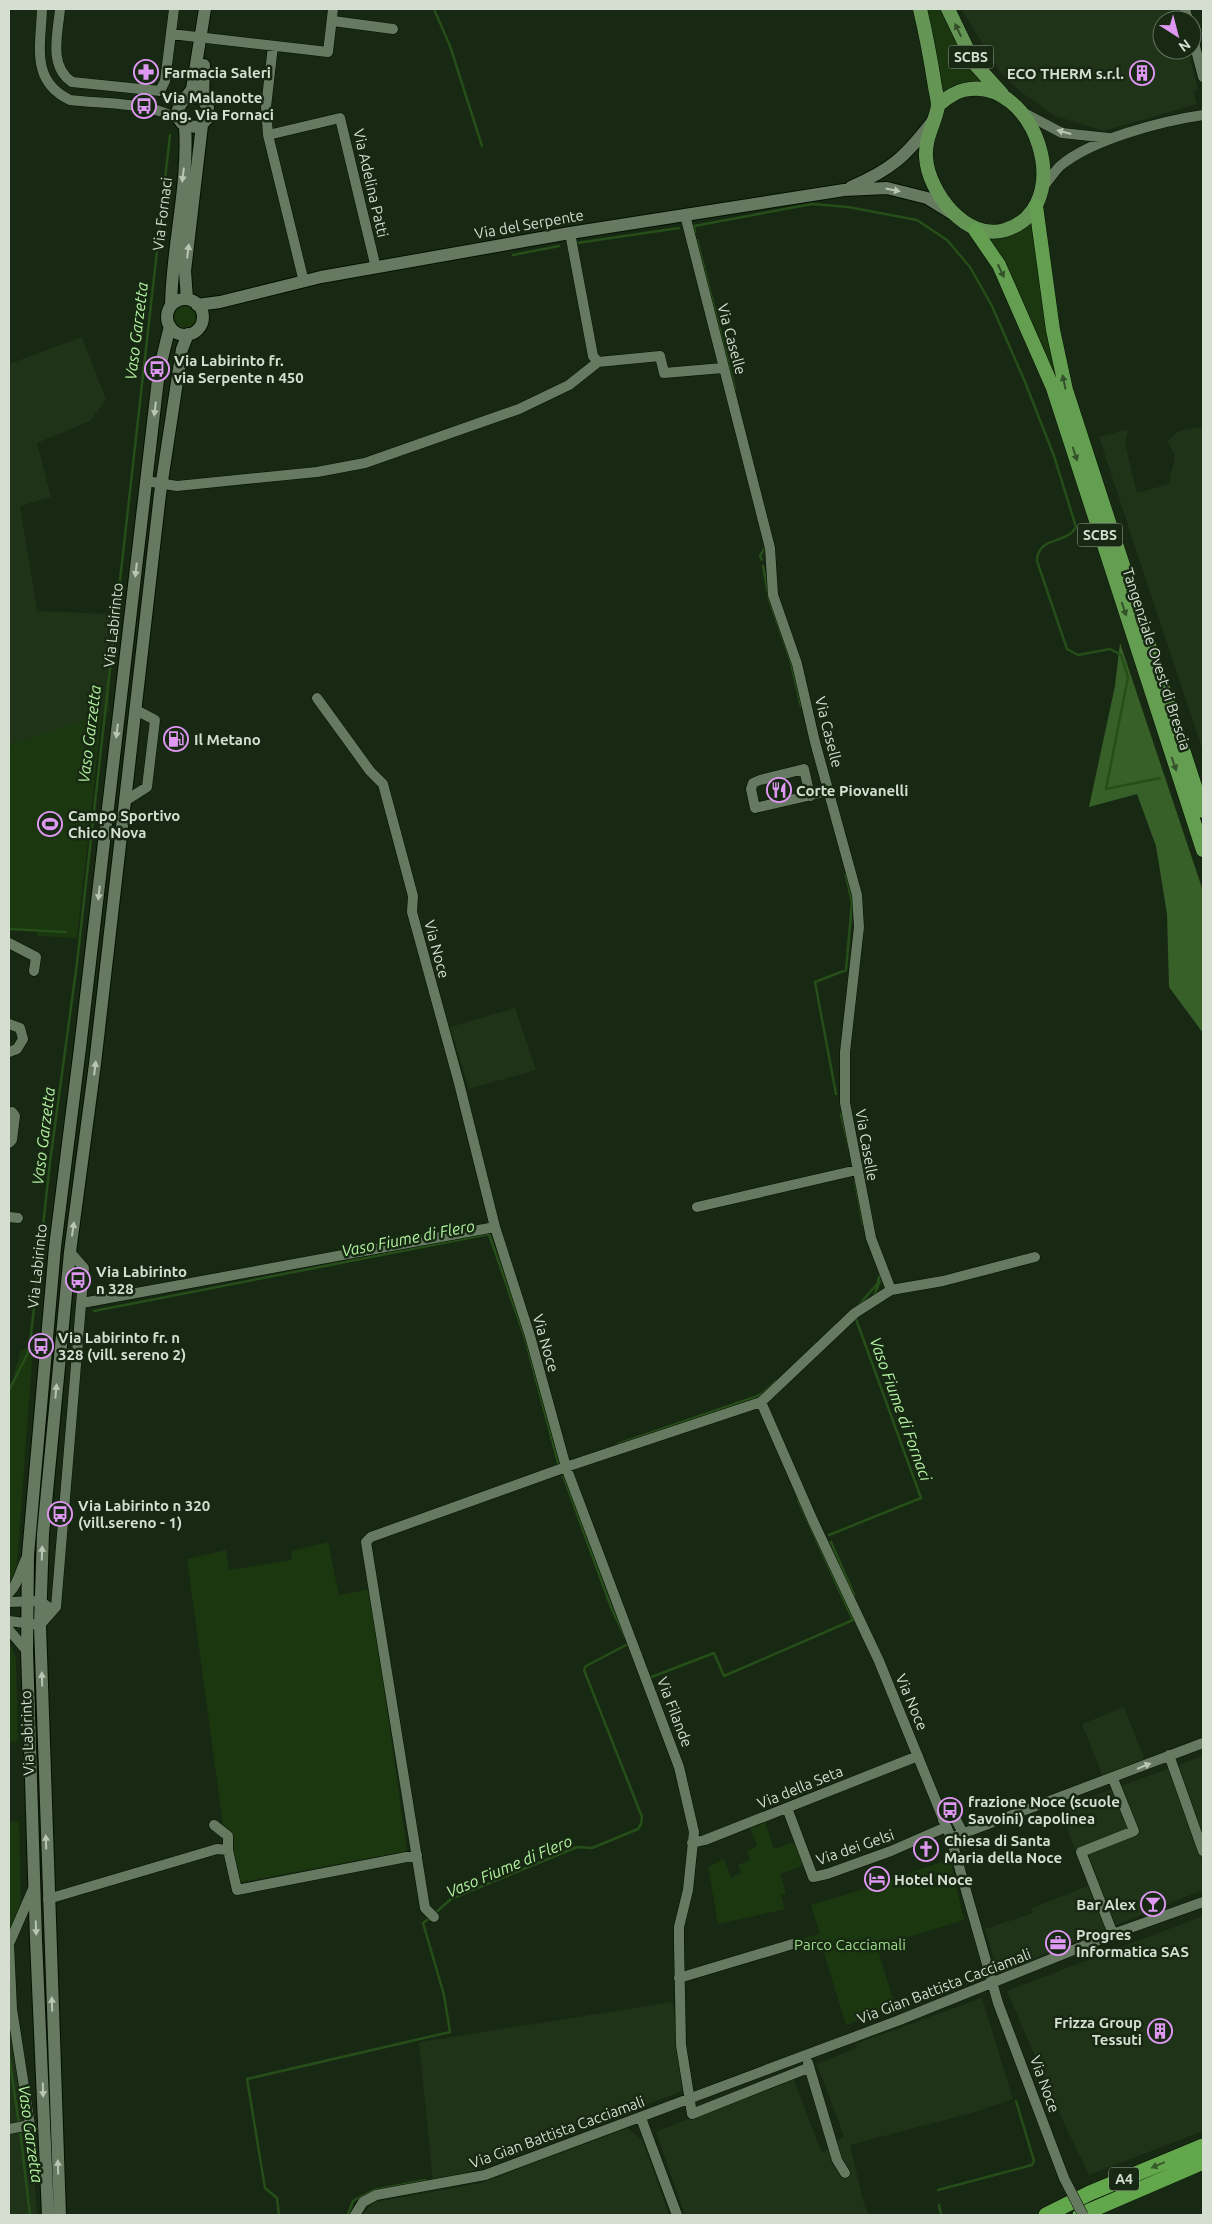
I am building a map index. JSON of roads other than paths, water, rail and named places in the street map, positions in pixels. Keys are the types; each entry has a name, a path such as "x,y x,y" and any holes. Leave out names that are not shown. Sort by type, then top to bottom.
{"highway":[{"name":"Tangenziale Ovest di Brescia","path":"1036,206 1053,330 1068,397 1203,809"},
{"name":"Tangenziale Ovest di Brescia","path":"975,230 999,265 1053,388 1203,850"},
{"name":"A4","path":"1046,2215 1090,2193 1203,2146"},
{"name":"A4","path":"1081,2215 1203,2162"}],"main road":[{"name":"SCBS","path":"920,9 938,105"},
{"name":"Tangenziale Ovest di Brescia","path":"948,9 974,63 1005,98 1020,111 1032,127 1042,158 1043,187 1036,206 1023,221 1004,230 975,230 957,218 942,199 930,177 926,159 926,141 938,105 963,90 982,88 1005,98"}],"street":[{"path":"42,9 39,60 44,78 58,95 70,100 145,108 180,118 196,128 202,125"},
{"path":"60,9 56,60 59,70 72,82 160,90 165,81 174,9"},
{"name":"Via Fornaci","path":"195,306 185,271 202,125 209,113 203,100 202,80 205,9"},
{"name":"Via Fornaci","path":"170,326 167,317 171,305 172,272 186,153 180,118 187,97 192,89 211,9"},
{"path":"171,34 328,52 334,9"},
{"path":"332,21 393,29"},
{"path":"273,46 266,107 268,135 304,282"},
{"path":"1199,60 1203,77"},
{"path":"94,84 94,103"},
{"path":"187,97 196,96 203,100"},
{"path":"1020,111 1043,125 1062,133 1113,138"},
{"path":"1043,187 1059,167 1072,157 1113,138 1203,115"},
{"name":"Via Adelina Patti","path":"268,135 340,118 376,268"},
{"name":"Via del Serpente","path":"844,190 880,174 910,151 932,122"},
{"name":"Via del Serpente","path":"195,306 304,282 570,233 844,190 887,188 927,198 957,218"},
{"name":"Via Caselle","path":"685,215 770,548 773,595 796,664 855,884 859,909 859,927 845,1052 844,1103 871,1238 891,1290"},
{"path":"570,233 593,356 598,362"},
{"path":"170,326 178,333 188,334 198,328 195,306 180,300 171,305"},
{"name":"Via Labirinto","path":"48,2215 34,1885 27,1651 28,1556 55,1246 159,371 170,326"},
{"name":"Via Labirinto","path":"60,2215 40,1625 43,1534 70,1252 95,1064 162,484 182,349 188,334"},
{"path":"146,481 177,486 317,472 365,463 519,410 569,385 598,362 660,356 664,373 723,368"},
{"path":"130,622 146,626"},
{"name":"Via Noce","path":"317,698 370,771 384,784 413,896 412,912 459,1084 495,1227 530,1336 566,1467"},
{"path":"126,801 147,787 155,720 136,710"},
{"path":"810,796 804,769 760,780 754,783 751,789 755,808 810,796 829,791"},
{"path":"9,943 36,957 34,971"},
{"path":"9,1024 20,1028 23,1039 18,1049 9,1052"},
{"path":"9,1113 12,1112 15,1116 12,1140 9,1143"},
{"path":"697,1207 857,1170"},
{"path":"82,1303 495,1227"},
{"name":"Via Labirinto","path":"53,1610 56,1607 84,1268 70,1252"},
{"path":"434,1917 425,1908 366,1542 372,1537 566,1467 761,1402 855,1313 891,1290 943,1281 1035,1257"},
{"name":"Via Noce","path":"761,1402 813,1521 872,1645 951,1838 993,1984 1064,2178 1081,2215"},
{"name":"Via Filande","path":"566,1467 675,1752 694,1832 688,1890 680,1928 679,1978 682,2045 688,2100"},
{"path":"9,1592 19,1580 21,1567 28,1556"},
{"path":"9,1602 40,1601 53,1610 40,1625 9,1621"},
{"path":"9,1630 27,1651"},
{"path":"951,1838 1203,1743"},
{"path":"1169,1755 1203,1851"},
{"name":"Via della Seta","path":"692,1843 705,1840 918,1756"},
{"path":"1113,1778 1134,1831 1081,1852 1113,1934"},
{"name":"Via dei Gelsi","path":"788,1808 813,1877 827,1874 892,1851 945,1823"},
{"path":"945,1823 954,1816 963,1833"},
{"path":"214,1825 228,1836 228,1850 237,1890 417,1855"},
{"path":"48,1898 217,1849 228,1850"},
{"path":"34,1885 10,1944 12,2009 20,2127 44,2135"},
{"name":"Via Gian Battista Cacciamali","path":"355,2215 363,2202 376,2196 485,2175 641,2118 993,1984 1113,1934 1203,1902"},
{"path":"679,1978 796,1943"},
{"path":"807,2054 808,2068 837,2160 844,2173"},
{"path":"688,2100 692,2114 808,2068"},
{"path":"641,2118 677,2215"}],"waterway":[{"name":"Vaso Fiume di Fornaci","path":"434,9 450,46 482,146"},
{"name":"Vaso Garzetta","path":"9,1390 28,1353 30,1344 50,1162 77,963 170,135"},
{"path":"695,232 694,226 812,204 848,207 917,220 947,240 970,267 992,306 1025,382 1054,456 1076,527 1072,533 1042,547 1037,561 1067,649 1078,655 1110,649 1121,655 1128,677 1106,789 1160,778"},
{"name":"Vaso Fiume di Fornaci","path":"577,243 679,228"},
{"name":"Vaso Fiume di Fornaci","path":"697,240 735,389"},
{"name":"Vaso Fiume di Fornaci","path":"513,255 559,246"},
{"name":"Vaso Fiume di Fornaci","path":"762,560 760,556 766,546"},
{"name":"Vaso Fiume di Fornaci","path":"763,566 769,599 790,659 801,706"},
{"name":"Vaso Fiume di Fornaci","path":"836,1094 815,982 846,970 852,903 846,875"},
{"name":"Vaso Fiume di Flero","path":"9,929 66,932"},
{"name":"Vaso Fiume di Fornaci","path":"841,1114 849,1148"},
{"name":"Vaso Fiume di Fornaci","path":"855,1181 863,1224"},
{"name":"Vaso Fiume di Flero","path":"94,1311 489,1234 525,1338 559,1466"},
{"name":"Vaso Fiume di Fornaci","path":"858,1306 877,1284 880,1275"},
{"name":"Vaso Fiume di Fornaci","path":"874,1295 880,1281"},
{"name":"Vaso Fiume di Fornaci","path":"829,1535 921,1498 856,1319"},
{"path":"618,1444 755,1397 763,1393 776,1381"},
{"name":"Vaso Fiume di Flero","path":"563,1475 611,1607 625,1637"},
{"path":"649,1678 714,1653 724,1676 853,1620 798,1500"},
{"name":"Vaso Fiume di Fornaci","path":"831,1542 854,1595"},
{"name":"Vaso Fiume di Flero","path":"435,1913 451,1899 577,1847 592,1848 638,1829 642,1817 584,1670 586,1666 628,1644"},
{"name":"Vaso Fiume di Flero","path":"279,2215 277,2198 265,2188 247,2079 450,2032 444,1995 423,1923 431,1917"},
{"name":"Vaso Garzetta","path":"9,2056 19,2124"},
{"name":"Vaso Fiume di Fornaci","path":"938,2190 1032,2165 1034,2161 1016,2101"},
{"name":"Vaso Garzetta","path":"20,2130 30,2215"},
{"path":"348,2215 353,2201 374,2190 426,2180"},
{"name":"Vaso Fiume di Fornaci","path":"939,2205 941,2215"}],"place":[{"name":"Farmacia Saleri","path":"146,72"},
{"name":"ECO THERM s.r.l.","path":"1142,73"},
{"name":"Via Malanotte ang. Via Fornaci","path":"144,106"},
{"name":"Via Labirinto fr. via Serpente n 450","path":"157,369"},
{"name":"Il Metano","path":"176,739"},
{"name":"Corte Piovanelli","path":"779,790"},
{"name":"Campo Sportivo Chico Nova","path":"50,824"},
{"name":"Via Labirinto n 328","path":"78,1280"},
{"name":"Via Labirinto fr. n 328 (vill. sereno 2)","path":"41,1346"},
{"name":"Via Labirinto n 320 (vill.sereno - 1)","path":"60,1514"},
{"name":"frazione Noce (scuole Savoini) capolinea","path":"950,1810"},
{"name":"Chiesa di Santa Maria della Noce","path":"926,1849"},
{"name":"Hotel Noce","path":"877,1879"},
{"name":"Bar Alex","path":"1153,1904"},
{"name":"Progres Informatica SAS","path":"1058,1943"},
{"name":"Frizza Group Tessuti","path":"1160,2031"}],"park label":[{"name":"Parco Cacciamali","path":"850,1944"}]}
